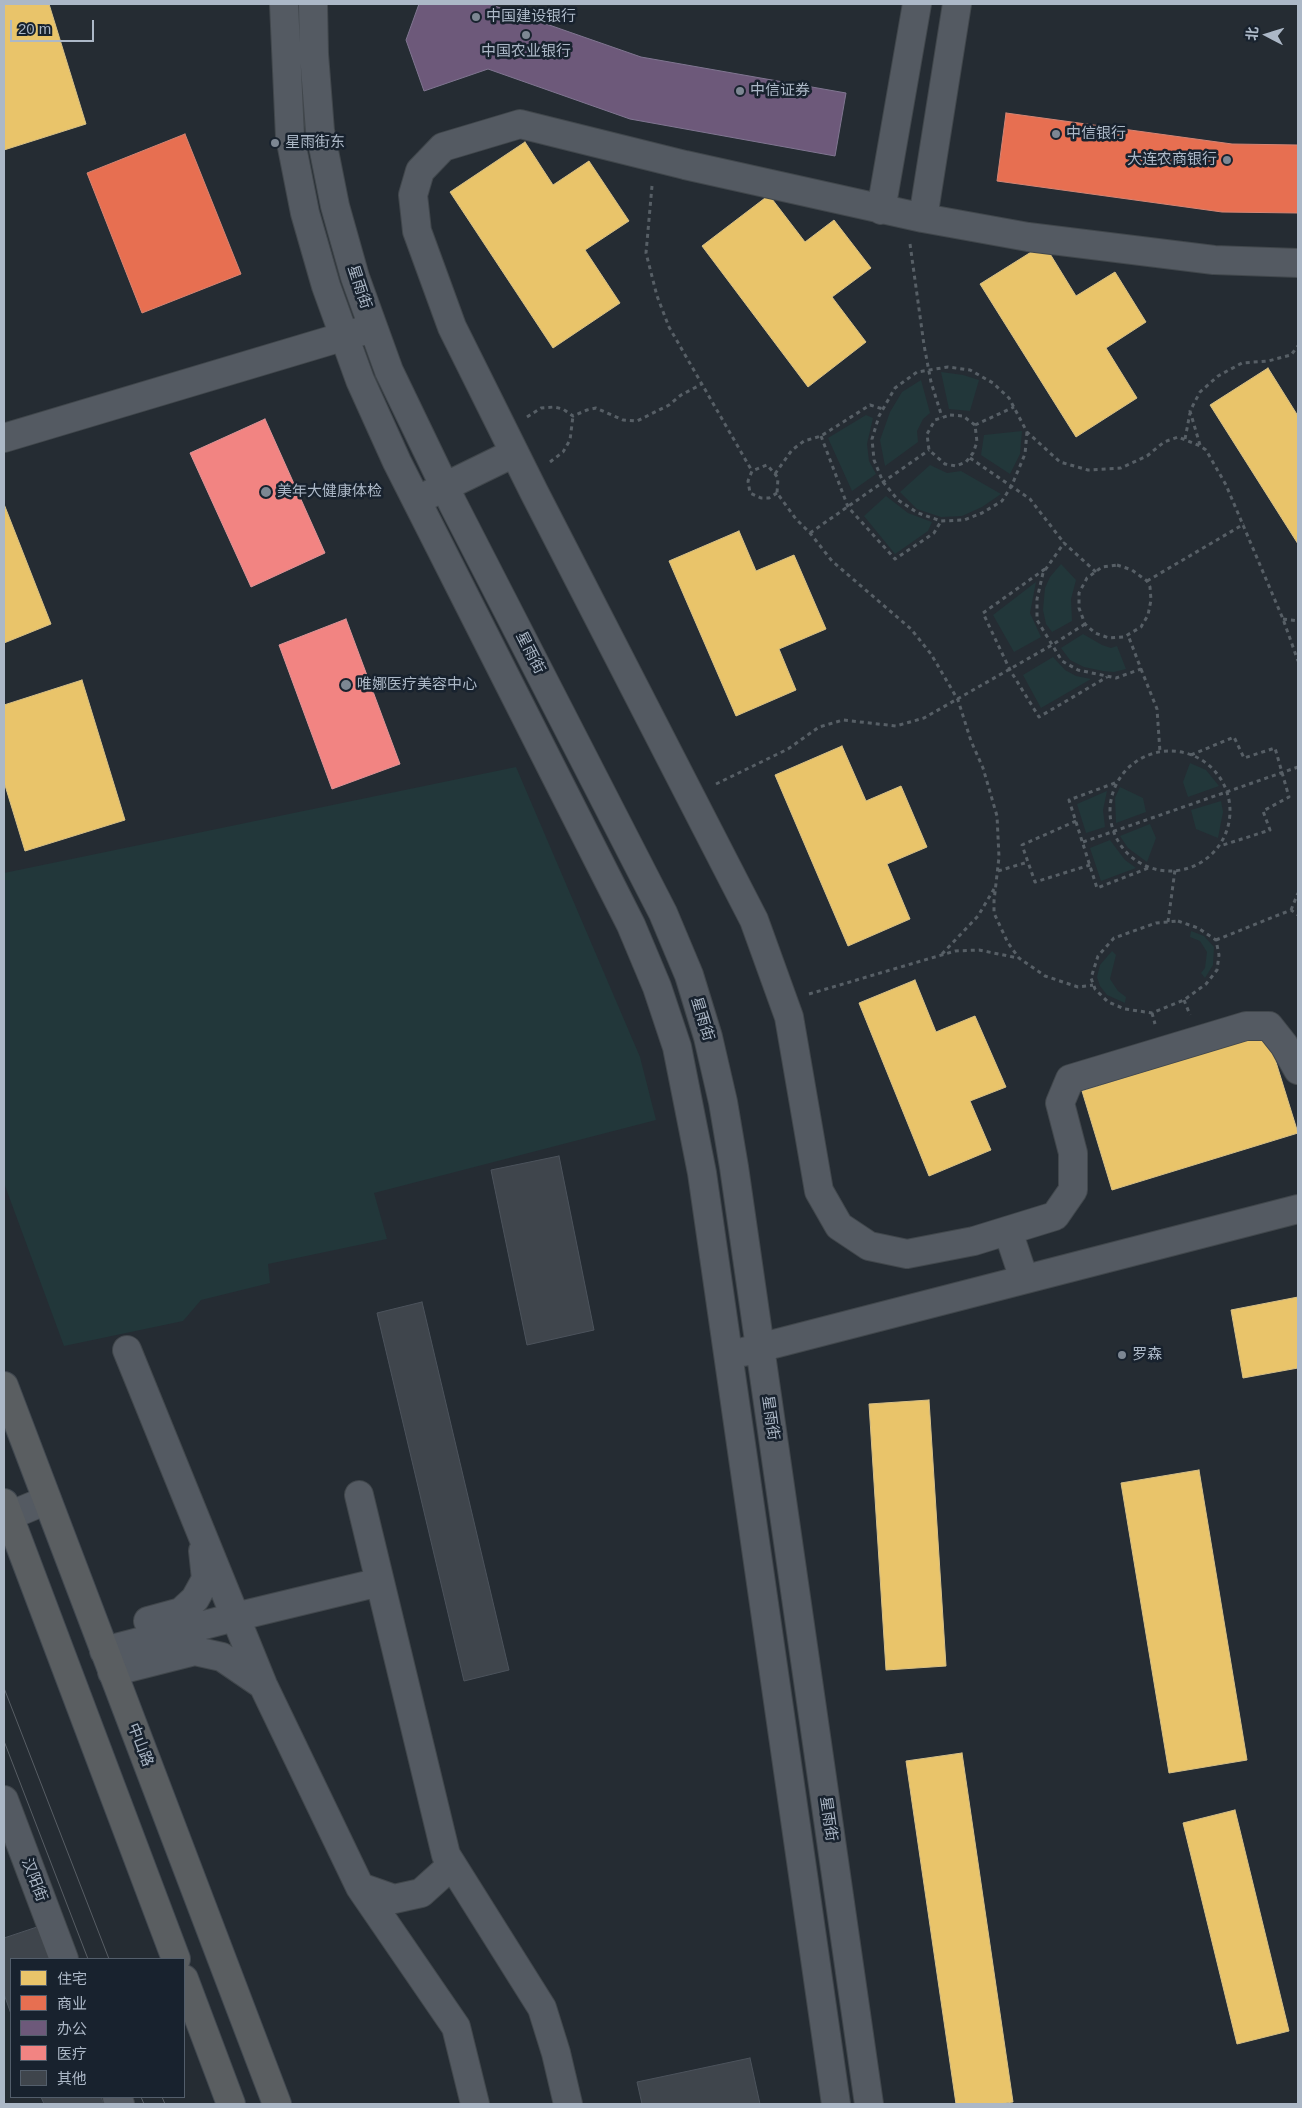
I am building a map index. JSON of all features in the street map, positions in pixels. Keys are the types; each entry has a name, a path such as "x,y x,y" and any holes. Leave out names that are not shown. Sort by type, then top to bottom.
{"highway":[{"name":"中山路","path":"4,1386 276,2104"},
{"path":"5,1512 176,1958"},
{"path":"185,1981 231,2104"}],"street":[{"name":"星雨街","path":"284,4 290,137 305,213 326,286 360,380 421,509 631,925 657,987 677,1047 702,1173 836,2104"},
{"name":"星雨街","path":"313,4 314,54 320,131 335,206 355,276 389,371 449,495 663,913 689,975 708,1037 723,1102 760,1347 869,2104"},
{"path":"903,214 917,4"},
{"path":"903,214 957,4"},
{"path":"1298,263 1204,259 1028,237 903,214 657,158 520,124 443,147 420,171 413,195 417,231 452,327 517,458 754,920 789,1017 819,1191 839,1226 869,1246 907,1254 974,1241 1055,1216 1073,1190 1074,1153 1060,1103 1070,1079 1246,1026 1269,1026 1284,1045 1298,1070"},
{"path":"4,438 373,328"},
{"path":"421,509 517,458"},
{"path":"728,1355 1298,1208"},
{"path":"1002,1233 1017,1281"},
{"path":"127,1350 202,1539 263,1685 360,1887 456,2027 475,2104"},
{"path":"359,1495 446,1855 542,2008 556,2053 568,2104"},
{"path":"5,1512 47,1500"},
{"path":"105,1653 181,1612 195,1599 206,1578 202,1539"},
{"path":"105,1653 235,1617 380,1582"},
{"path":"105,1653 195,1651 222,1657 263,1685"},
{"name":"汉阳街","path":"4,1800 64,1958"},
{"path":"360,1887 394,1899 421,1893 452,1865"}],"path":[{"path":"657,158 649,202 646,253 657,296 669,327 752,471"},
{"path":"903,214 928,368 942,418"},
{"path":"1185,440 1190,411 1200,392 1218,376 1242,363 1268,361 1291,355 1298,346"},
{"path":"1027,432 1025,454 1012,485 1002,501 982,514 964,520 942,520 918,513 898,500 883,482 874,460 872,439 883,409 895,388 917,372 928,368 948,367 970,370 993,383 1008,398 1027,432 1060,462 1088,470 1121,468 1147,456 1164,442 1178,437 1200,446 1206,450 1226,485 1244,524 1298,661"},
{"path":"574,416 596,408 622,420 637,421 669,405 681,395 702,384"},
{"path":"775,474 792,450 804,441 821,436 870,405 883,409"},
{"path":"517,458 541,408 554,407 563,409 574,416"},
{"path":"975,425 1014,407"},
{"path":"1190,411 1200,446"},
{"path":"950,415 963,416 975,425 976,442 970,458 956,466 945,464 929,450 927,434 935,420 942,418 950,415"},
{"path":"517,458 563,452 570,440 574,416"},
{"path":"821,436 848,506 895,559 934,534 942,520"},
{"path":"810,533 929,450"},
{"path":"970,458 1030,499 1064,543 1096,572"},
{"path":"777,493 769,498 761,498 750,493 748,481 752,471 767,465 778,478 777,493 796,519 810,533 832,561 911,629 931,654 958,700 983,768 997,816 998,871 994,914 1001,931 1019,958 1045,976 1078,987 1093,984"},
{"path":"1147,582 1244,524"},
{"path":"1064,543 1046,568 983,613 1010,670 1039,717 1108,676"},
{"path":"1117,565 1132,570 1147,582 1150,586 1151,600 1148,615 1141,627 1124,637 1109,638 1095,633 1084,624 1079,608 1079,593 1087,578 1102,567 1117,565"},
{"path":"1046,568 1038,599 1037,620 1062,661 1078,670 1116,678 1141,669"},
{"path":"1283,619 1298,621"},
{"path":"692,796 788,749 819,728 843,720 896,726 924,718 1010,670 1084,624"},
{"path":"1128,634 1157,709 1160,752"},
{"path":"1295,652 1298,648"},
{"path":"1191,755 1234,737 1244,758 1275,748 1289,797 1263,811 1270,830 1219,846"},
{"path":"1160,752 1178,752 1191,755 1212,766 1221,779 1226,792 1228,815 1226,833 1219,846 1204,862 1185,869 1175,870 1152,867 1136,861 1114,837 1110,818 1111,797 1116,782 1127,768 1143,758 1160,752"},
{"path":"1083,842 1298,767"},
{"path":"1116,782 1069,800 1097,888 1152,867"},
{"path":"1076,822 1022,845 1035,882 1090,865"},
{"path":"998,871 1028,862"},
{"path":"1168,922 1175,870"},
{"path":"941,954 978,916 996,886"},
{"path":"1216,940 1291,910 1298,893"},
{"path":"1291,910 1298,915"},
{"path":"1168,922 1178,922 1198,928 1216,940 1219,955 1217,970 1206,984 1184,1000 1152,1013 1125,1009 1108,1002 1095,989 1091,978 1098,956 1114,938 1156,923 1168,922"},
{"path":"783,1002 954,951 978,950 1019,958"}],"green space":[{"path":"941,372 963,375 979,380 970,411 949,409"},
{"path":"921,380 930,413 923,419 917,431 918,442 885,466 880,440 890,412 902,392"},
{"path":"866,415 873,418 867,444 869,461 876,474 852,491 828,438"},
{"path":"1022,431 1020,454 1010,474 981,455 984,435"},
{"path":"930,465 947,473 961,471 1001,494 982,507 962,516 941,517 917,509 900,492"},
{"path":"886,496 908,513 932,522 928,531 895,554 864,516"},
{"path":"1061,564 1076,580 1071,599 1072,621 1052,632 1046,624 1043,610 1045,588 1050,577"},
{"path":"1036,582 1030,613 1041,637 1014,652 993,615"},
{"path":"1083,634 1102,645 1111,648 1117,646 1126,669 1114,672 1103,671 1084,667 1070,660 1061,648"},
{"path":"1053,657 1065,670 1076,676 1091,679 1041,708 1023,675"},
{"path":"1190,763 1206,770 1219,786 1188,797 1183,782"},
{"path":"516,767 640,1057 656,1120 374,1193 387,1239 268,1264 270,1283 201,1300 183,1321 64,1346 4,1183 4,873"},
{"path":"1120,787 1143,798 1146,812 1116,823 1115,798"},
{"path":"1107,791 1103,810 1105,827 1086,833 1077,804"},
{"path":"1221,801 1223,812 1218,838 1196,829 1191,810"},
{"path":"1150,824 1156,838 1147,862 1128,848 1120,836"},
{"path":"1110,840 1125,860 1136,868 1101,881 1090,848"},
{"path":"1191,931 1204,936 1214,947 1213,965 1205,978 1201,973 1205,968 1207,952 1200,941 1190,937"},
{"path":"1112,951 1116,955 1110,979 1118,991 1126,997 1125,1003 1107,995 1100,986 1097,977 1100,965"}],"building: 住宅":[{"path":"4,4 49,4 86,124 4,150"},
{"path":"525,142 553,185 589,161 629,221 585,250 620,303 553,348 450,192"},
{"path":"769,195 805,242 834,220 871,268 832,297 866,342 808,387 702,246"},
{"path":"1044,244 1076,296 1115,272 1146,322 1106,348 1137,398 1076,437 980,284"},
{"path":"1268,368 1298,416 1298,544 1210,405"},
{"path":"4,504 51,624 4,643"},
{"path":"739,531 756,571 794,555 826,629 779,649 796,690 736,716 669,561"},
{"path":"82,680 125,820 25,851 4,782 4,705"},
{"path":"842,746 866,801 901,786 927,847 887,864 910,919 848,946 775,775"},
{"path":"915,980 936,1032 975,1016 1006,1087 970,1101 991,1150 929,1176 859,1003"},
{"path":"1267,1033 1298,1133 1112,1190 1082,1091"},
{"path":"1298,1297 1298,1368 1243,1378 1231,1310"},
{"path":"929,1400 946,1666 886,1670 869,1404"},
{"path":"1199,1470 1247,1760 1169,1773 1121,1483"},
{"path":"962,1753 1013,2102 999,2104 956,2104 906,1761"},
{"path":"1235,1810 1289,2031 1237,2044 1183,1823"}],"building: 商业":[{"path":"1006,113 1232,144 1298,145 1298,213 1222,212 997,181"},
{"path":"185,134 241,274 142,313 87,173"}],"building: 办公":[{"path":"419,4 489,4 641,57 846,93 835,156 630,119 488,69 424,91 406,40"}],"building: 医疗":[{"path":"265,419 325,553 251,587 190,453"},
{"path":"346,619 400,764 332,789 279,645"}],"building: 其他":[{"path":"559,1156 594,1330 527,1345 491,1170"},
{"path":"422,1302 509,1670 464,1681 377,1313"},
{"path":"40,1926 52,1958 10,1958 10,2011 4,1994 4,1938"},
{"path":"750,2058 760,2104 642,2104 637,2082"},
{"path":"41,2098 101,2098 104,2104 44,2104"}],"tram line":[{"path":"4,1688 109,1958"},
{"path":"4,1741 88,1958"},
{"path":"141,2098 144,2104"},
{"path":"162,2098 165,2104"}],"place":[{"name":"中国建设银行","path":"476,17"},
{"name":"中国农业银行","path":"526,35"},
{"name":"中信证券","path":"740,91"},
{"name":"中信银行","path":"1056,134"},
{"name":"星雨街东","path":"275,143"},
{"name":"大连农商银行","path":"1227,160"},
{"name":"美年大健康体检","path":"266,492"},
{"name":"唯娜医疗美容中心","path":"346,685"},
{"name":"罗森","path":"1122,1355"}]}
